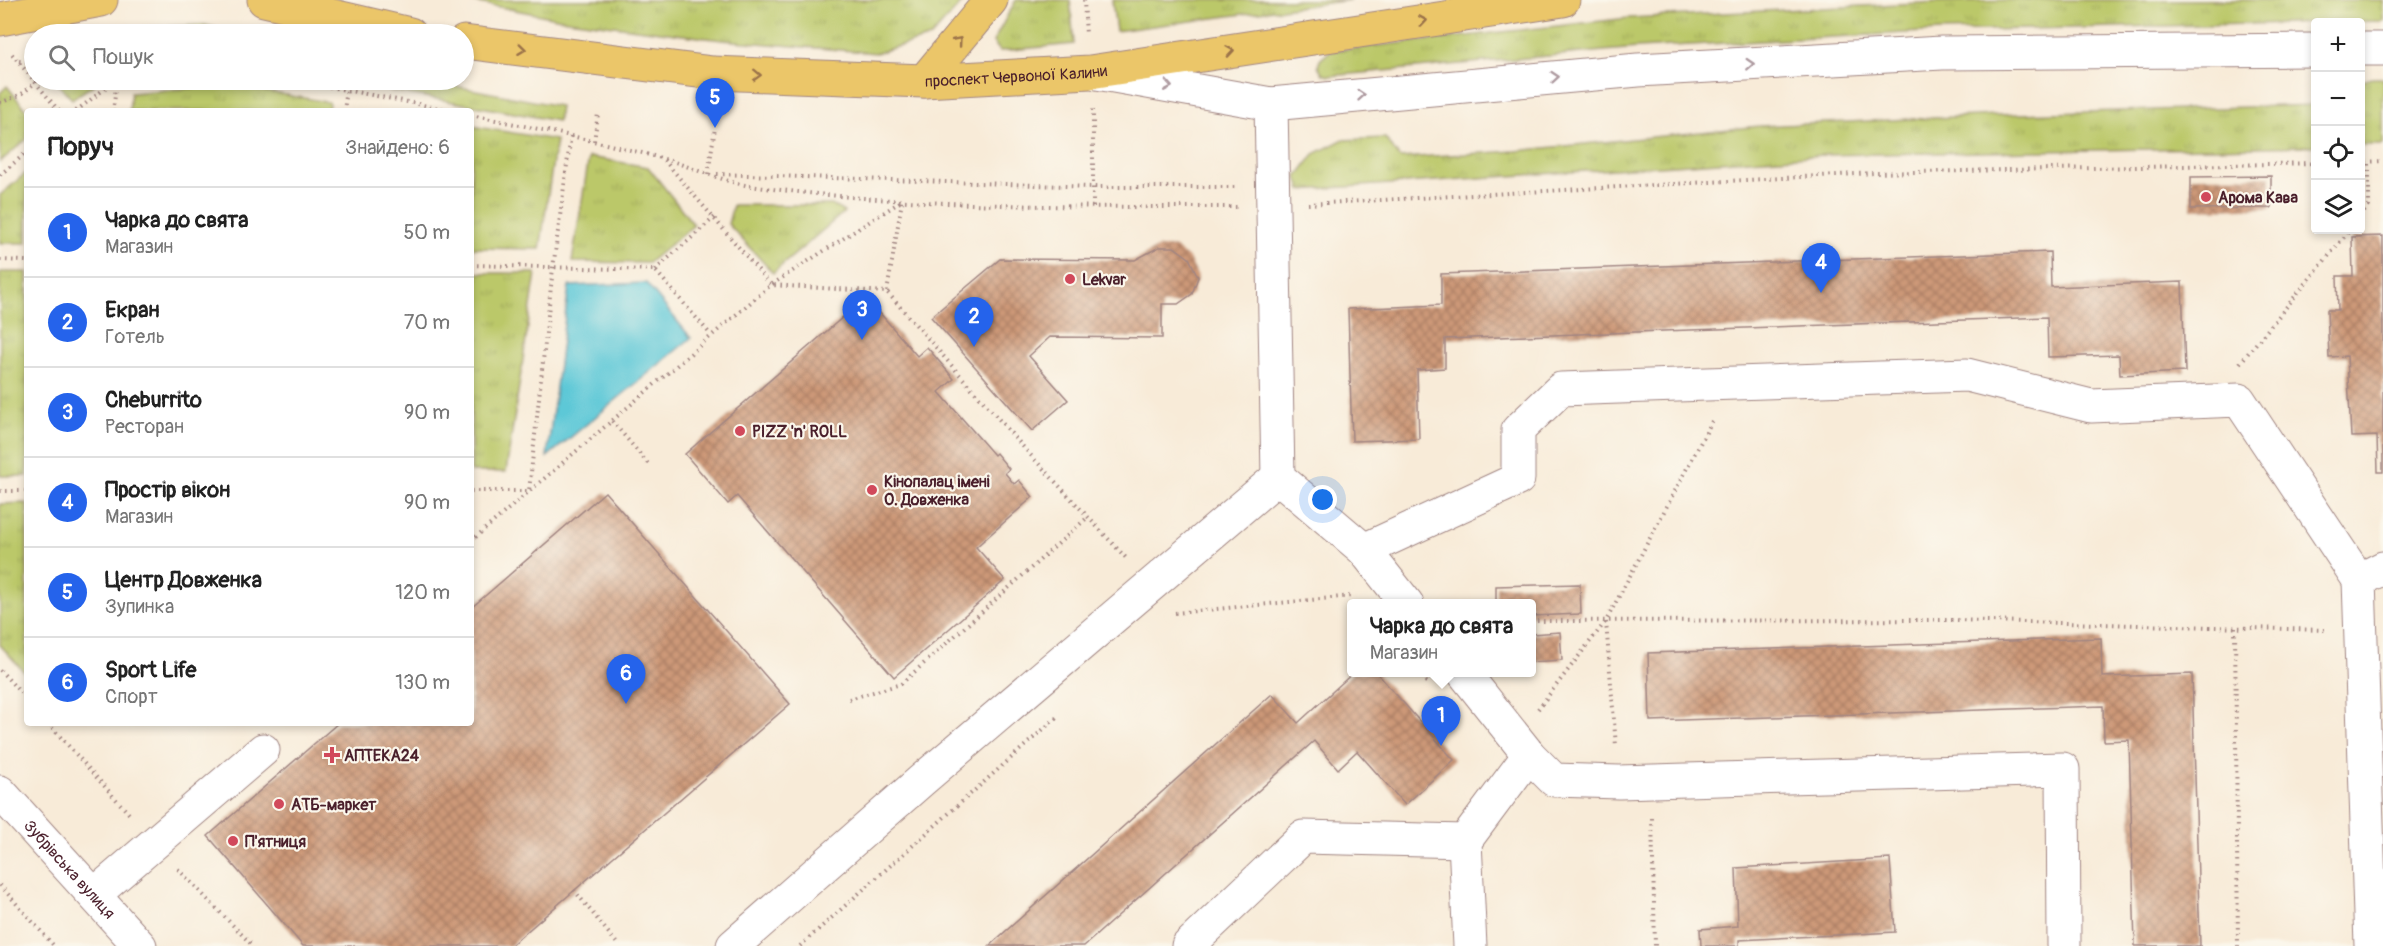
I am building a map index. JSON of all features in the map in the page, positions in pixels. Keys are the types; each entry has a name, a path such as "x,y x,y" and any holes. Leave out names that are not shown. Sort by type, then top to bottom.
{"main road":[{"path":"0,19 101,0"},
{"path":"264,0 367,24"},
{"path":"924,81 992,0"},
{"name":"проспект Червоної Калини","path":"474,43 713,73 924,81 1088,57 1563,0"}],"street":[{"path":"2365,50 2383,49"},
{"path":"1088,57 1271,104 1638,70 1942,53 2311,50"},
{"path":"1271,104 1278,477 1364,550 1404,599"},
{"path":"1364,550 1518,479 1518,430 1561,389 1966,375 2091,406 2239,400 2371,574 2360,631 2371,946"},
{"path":"733,946 931,773 1278,477"},
{"path":"1467,677 1522,746 1554,780 1618,782 2062,769 2064,946"},
{"path":"1470,946 1466,841 1522,746"},
{"path":"95,894 263,750"},
{"name":"Зубрівська вулиця","path":"0,792 140,946"},
{"path":"1188,946 1303,837 1466,841"}],"path":[{"path":"1084,0 1088,57"},
{"path":"0,103 27,90"},
{"path":"44,90 57,108"},
{"path":"80,108 104,90"},
{"path":"113,108 116,90"},
{"path":"344,108 347,90"},
{"path":"352,90 439,108"},
{"path":"594,141 598,114"},
{"path":"474,115 571,135 664,159 754,187 902,201 1093,207 1241,207"},
{"path":"1093,207 1095,122"},
{"path":"708,174 715,128"},
{"path":"529,491 553,268 571,135"},
{"path":"0,176 24,155"},
{"path":"664,159 771,285 887,292 1132,565"},
{"path":"2365,162 2383,161"},
{"path":"2365,211 2369,206 2369,162"},
{"path":"1304,205 1874,173 2311,163"},
{"path":"708,174 767,178 1093,187 1273,187"},
{"path":"474,538 771,285 902,201"},
{"path":"887,292 902,201"},
{"path":"474,266 655,270 715,217"},
{"path":"2208,402 2347,234"},
{"path":"0,260 24,261"},
{"path":"655,270 711,336"},
{"path":"1522,746 1606,621 1732,383"},
{"path":"612,421 650,465"},
{"path":"0,491 24,490"},
{"path":"474,491 529,491"},
{"path":"849,699 902,684 1088,517"},
{"path":"1128,560 1136,552"},
{"path":"1168,609 1173,614 1352,595 1356,599"},
{"path":"1536,621 1951,620 2360,631"},
{"path":"1606,621 1618,782"},
{"path":"2235,627 2238,946"},
{"path":"0,670 24,697"},
{"path":"800,946 1059,715"},
{"path":"1652,807 1655,946"},
{"path":"0,885 54,946"},
{"path":"574,890 619,946"}],"green space":[{"path":"463,0 964,0 931,37 876,53 722,40 567,20"},
{"path":"1016,0 1070,0 1074,44 1000,51 993,42"},
{"path":"1112,0 1350,0 1116,31"},
{"path":"2383,0 2383,21 2365,21 2365,18 2311,18 2311,23 1941,31 1637,48 1329,76 1323,74 1318,66 1320,60 1330,51 1629,18 1938,2"},
{"path":"2383,78 2383,145 2365,145 2365,80"},
{"path":"7,86 25,108 24,142 0,162 0,93"},
{"path":"63,90 86,90 72,99"},
{"path":"167,90 257,90 329,102 328,108 129,108 131,93"},
{"path":"387,90 474,90 560,106 558,121"},
{"path":"2311,105 2311,146 1824,155 1301,190 1297,177 1314,154 1342,140 1385,138 1400,158 1516,151 1760,126 2020,114"},
{"path":"474,126 556,140 540,249 474,248"},
{"path":"589,157 648,167 694,225 648,263 572,262"},
{"path":"24,175 24,243 0,243 0,195"},
{"path":"733,205 832,205 844,212 773,273 728,224"},
{"path":"0,272 24,272 24,476 0,476"},
{"path":"474,273 536,273 506,472 474,472"},
{"path":"24,503 24,672 0,645 0,504"}],"water":[{"path":"646,283 691,338 547,457 569,286"}],"building":[{"path":"2271,176 2271,208 2191,209 2191,177"},
{"path":"2383,236 2383,472 2378,472 2377,436 2351,437 2347,356 2329,357 2327,310 2338,310 2337,276 2353,276 2352,237"},
{"path":"1159,247 1174,247 1189,258 1198,277 1192,294 1178,304 1162,304 1162,338 1050,337 1029,356 1068,400 1032,431 931,317 1000,259 1135,260"},
{"path":"2050,252 2051,287 2182,282 2185,372 2120,375 2119,355 2048,357 2047,317 1445,339 1445,368 1417,370 1419,439 1352,441 1348,309 1441,305 1441,274"},
{"name":"Кінопалац імені О. Довженка","path":"866,297 917,356 927,347 954,379 939,392 994,455 996,453 1009,469 1005,473 1014,484 1019,480 1033,497 976,547 1005,580 894,677 737,496 728,504 685,454"},
{"path":"605,492 790,704 510,946 303,946 208,836 335,726 474,726 474,605"},
{"path":"1580,584 1581,614 1536,616 1536,599 1496,599 1496,586"},
{"path":"1560,632 1562,660 1536,662 1536,634"},
{"path":"2101,638 2102,677 2192,674 2200,946 2135,946 2129,740 2104,741 2103,706 1650,721 1648,653"},
{"path":"1349,677 1380,677 1454,760 1405,805 1357,751 1338,769 1314,741 1084,946 989,946 1272,694 1298,723"},
{"path":"1890,859 1895,932 1739,940 1739,946 1701,946 1700,929 1738,926 1736,868"}],"place":[{"name":"Центр Довженка","path":"715,128"},
{"name":"Арома Кава","path":"2206,197"},
{"name":"Lekvar","path":"1070,279"},
{"name":"Простір вікон","path":"1821,293"},
{"name":"Cheburrito","path":"862,340"},
{"name":"Екран","path":"974,347"},
{"name":"PIZZ 'n' ROLL","path":"740,431"},
{"name":"Кінопалац імені О. Довженка","path":"872,490"},
{"name":"Sport Life","path":"626,704"},
{"name":"Чарка до свята","path":"1441,746"},
{"name":"АПТЕКА24","path":"332,755"},
{"name":"АТБ-маркет","path":"279,804"},
{"name":"П'ятниця","path":"233,841"}]}
